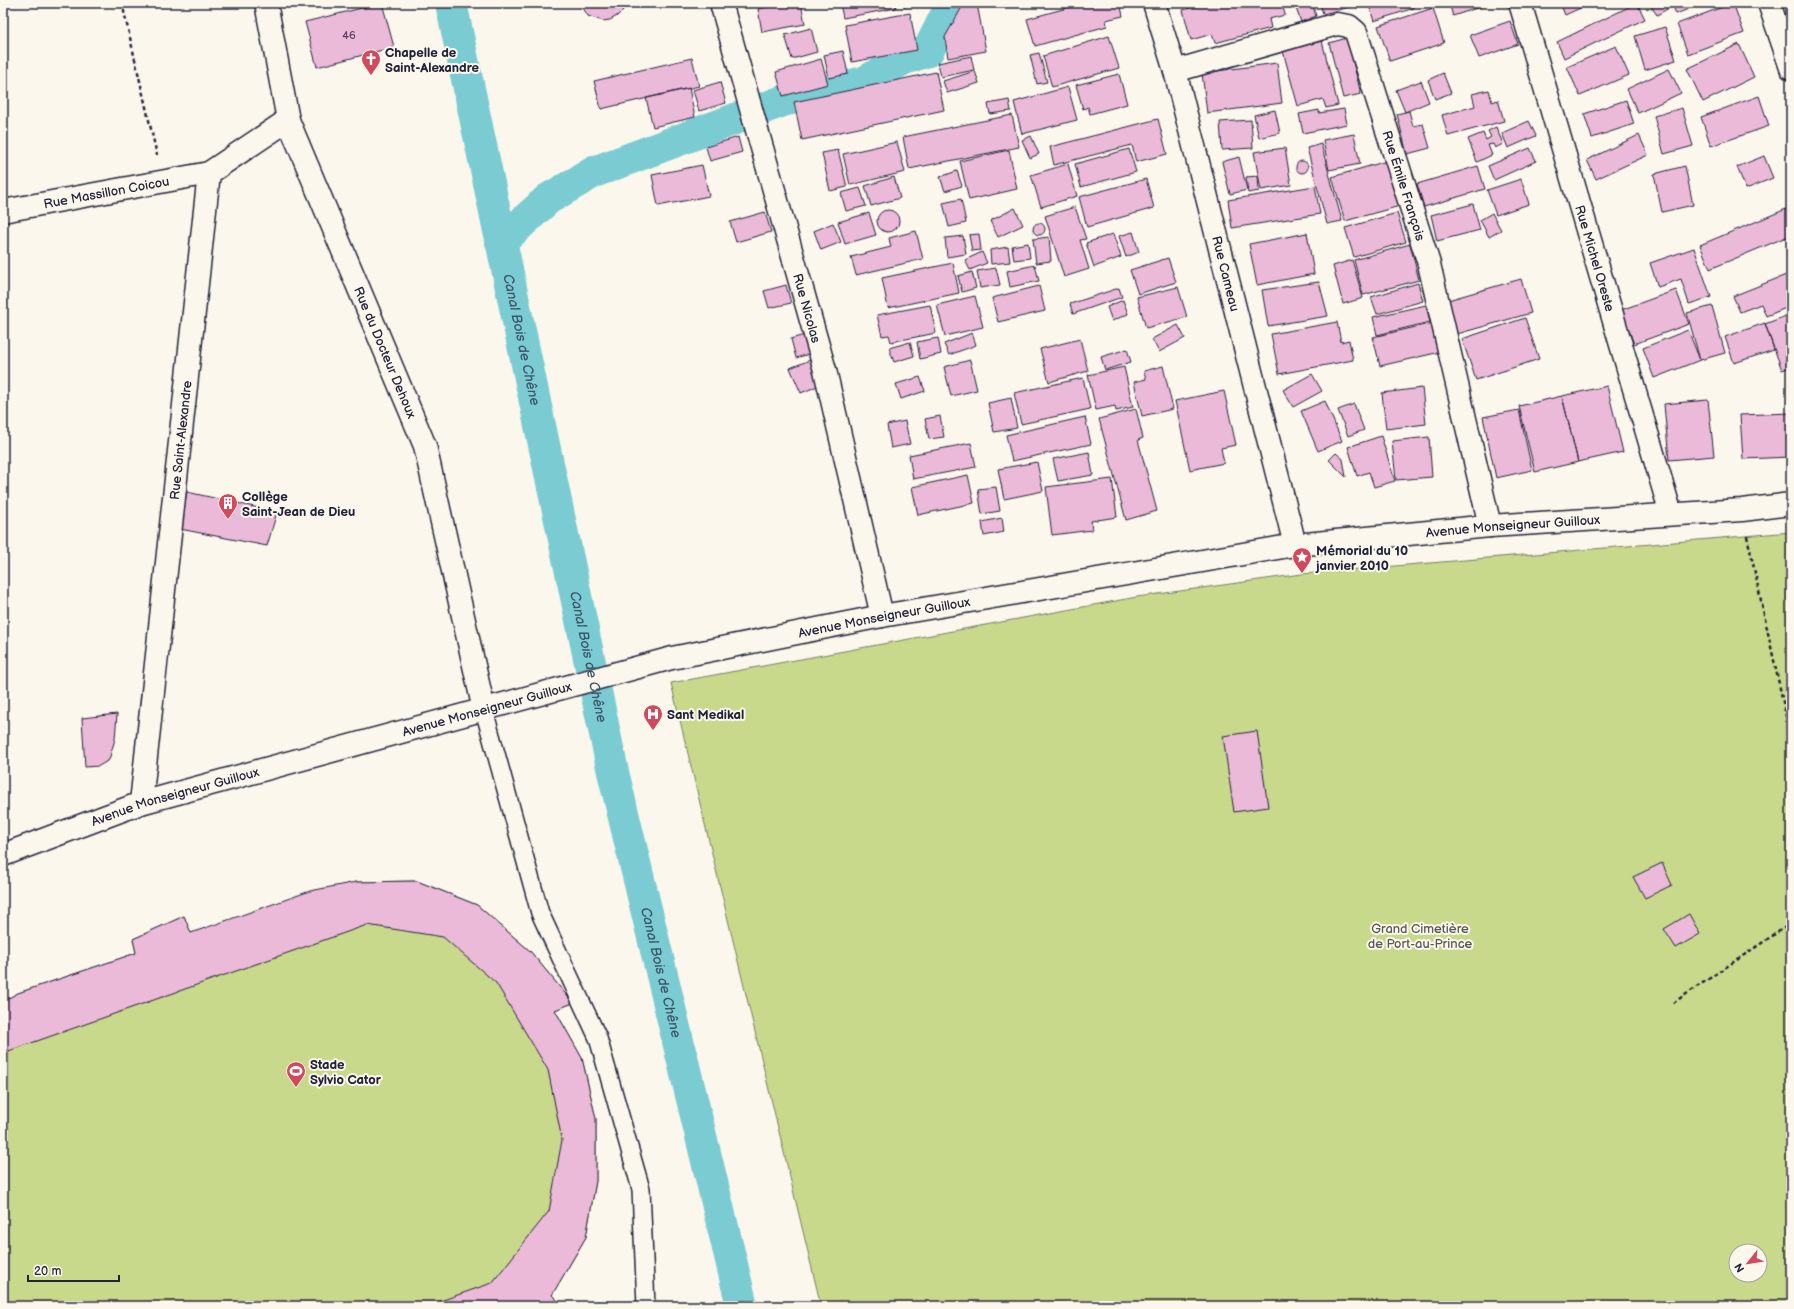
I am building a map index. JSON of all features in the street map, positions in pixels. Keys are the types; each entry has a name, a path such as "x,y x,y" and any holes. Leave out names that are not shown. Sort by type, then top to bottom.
{"street":[{"name":"Rue du Docteur Dehoux","path":"266,3 288,120 425,446 484,710"},
{"name":"Rue Nicolas","path":"720,3 825,370 882,616"},
{"name":"Rue Cameau","path":"1154,3 1175,71 1295,545"},
{"name":"Rue Michel Oreste","path":"1520,3 1671,514"},
{"path":"1769,3 1791,68"},
{"name":"Rue Émile François","path":"1175,71 1337,24 1348,26 1356,32 1429,264 1490,526"},
{"path":"209,173 288,120"},
{"name":"Rue Massillon Coicou","path":"3,211 209,173"},
{"name":"Rue Saint-Alexandre","path":"141,803 209,173"},
{"name":"Avenue Monseigneur Guilloux","path":"3,855 141,803 672,658 882,616 1295,545 1490,526 1742,510 1791,504"}],"lane":[{"path":"484,710 540,913 598,1038 641,1188 646,1306"}],"path":[{"path":"122,3 158,164 167,180"},
{"path":"1742,510 1791,739"},
{"path":"1673,1004 1784,928 1791,927"}],"green space":[{"name":"Grand Cimetière de Port-au-Prince","path":"1791,532 1791,1306 821,1306 671,683 1137,597 1302,574"},
{"name":"Stade Sylvio Cator","path":"417,881 477,905 530,951 573,1003 555,1010 582,1058 596,1119 596,1181 586,1237 552,1295 563,1306 3,1306 3,1001 18,993 136,953 133,939 184,916 191,933 356,882"}],"building":[{"path":"382,3 394,47 317,67 305,22"},
{"path":"580,3 626,3 623,10 617,16 610,20 603,21 588,16"},
{"path":"788,3 801,3 805,24 762,32 758,9"},
{"path":"840,3 895,3 896,8 843,18"},
{"path":"904,3 921,3 904,7"},
{"path":"1085,3 1120,3 1123,16 1106,20 1107,26 1035,46 1027,19"},
{"path":"1208,3 1282,3 1285,15 1269,19 1271,28 1215,43 1212,34 1191,40 1183,10"},
{"path":"1294,3 1312,3 1316,16 1301,22"},
{"path":"1320,3 1360,3 1360,4 1323,14"},
{"path":"1380,3 1412,3 1414,8 1374,21 1369,6"},
{"path":"1449,3 1492,3 1453,16"},
{"path":"1560,3 1586,3 1587,5 1565,15"},
{"path":"1637,3 1645,19 1564,58 1557,42"},
{"path":"1649,3 1666,3 1669,8 1657,15"},
{"path":"1672,3 1703,3 1676,14"},
{"path":"1733,3 1744,33 1688,54 1677,24"},
{"path":"977,4 986,51 948,58 945,37 962,7"},
{"path":"1433,8 1444,43 1390,61 1378,26"},
{"path":"910,13 917,50 852,62 845,25"},
{"path":"1510,21 1518,44 1479,58 1470,35"},
{"path":"1665,27 1676,60 1645,70 1635,36"},
{"path":"811,28 817,52 792,59 785,35"},
{"path":"1109,36 1119,68 1052,87 1043,56"},
{"path":"1347,38 1361,94 1343,98 1329,43"},
{"path":"1322,41 1338,105 1326,108 1323,99 1298,106 1283,51"},
{"path":"1739,44 1754,77 1703,102 1687,69"},
{"path":"1616,46 1629,75 1580,96 1567,67"},
{"path":"843,51 848,74 829,78 824,55"},
{"path":"1039,53 1047,82 1037,84 1030,55"},
{"path":"971,56 974,70 941,77 938,63"},
{"path":"692,58 699,86 601,109 594,81"},
{"path":"821,59 828,84 783,96 776,72"},
{"path":"1277,63 1282,103 1207,113 1202,73"},
{"path":"1669,69 1681,93 1638,113 1627,89"},
{"path":"975,71 979,83 947,93 943,81"},
{"path":"936,72 944,110 802,140 794,102"},
{"path":"1443,73 1451,93 1435,99 1428,80"},
{"path":"1119,74 1127,104 1090,114 1088,107 1083,109 1076,85"},
{"path":"1421,81 1429,102 1405,112 1396,90"},
{"path":"720,82 726,103 699,111 693,90"},
{"path":"1068,87 1077,120 1022,134 1014,102"},
{"path":"689,88 695,117 653,127 646,98"},
{"path":"1489,90 1492,102 1498,100 1504,121 1448,136 1442,115 1475,106 1472,94"},
{"path":"1759,96 1769,126 1711,146 1701,117"},
{"path":"1009,100 1011,111 990,114 988,104"},
{"path":"1626,100 1634,124 1592,138 1584,114"},
{"path":"1682,108 1693,146 1664,154 1654,116"},
{"path":"1344,109 1347,124 1303,133 1299,114 1319,110 1319,113"},
{"path":"1275,110 1280,133 1259,138 1254,115"},
{"path":"1409,111 1413,126 1423,124 1430,148 1407,154 1397,114"},
{"path":"1012,115 1019,147 909,169 903,137"},
{"path":"1158,119 1167,154 1136,162 1132,145 1054,165 1050,147"},
{"path":"1251,120 1253,148 1222,150 1220,122"},
{"path":"1529,121 1536,136 1508,148 1502,133"},
{"path":"1496,127 1503,144 1495,148 1493,144 1488,145 1492,155 1477,162 1468,139 1483,133 1486,140 1491,137 1488,131"},
{"path":"1354,134 1360,164 1329,170 1323,140"},
{"path":"1639,135 1648,155 1596,179 1587,160"},
{"path":"1031,136 1039,154 1030,158 1022,140"},
{"path":"738,137 742,152 710,161 706,147"},
{"path":"897,142 905,172 850,185 843,154"},
{"path":"1321,144 1342,221 1327,224 1307,148"},
{"path":"1285,148 1291,185 1261,190 1254,152"},
{"path":"1530,148 1536,161 1494,180 1488,166"},
{"path":"1129,149 1136,172 1081,187 1075,164"},
{"path":"838,150 847,187 830,191 822,153"},
{"path":"1009,150 1017,189 969,200 960,161"},
{"path":"1764,156 1773,178 1746,189 1737,167"},
{"path":"1239,157 1247,190 1230,194 1222,162"},
{"path":"1302,161 1306,163 1308,167 1306,171 1302,173 1298,171 1296,167 1298,163"},
{"path":"1387,161 1400,206 1345,221 1332,177"},
{"path":"1068,164 1077,196 1041,207 1031,175"},
{"path":"702,165 709,196 658,206 652,175"},
{"path":"1478,166 1485,189 1424,207 1417,184"},
{"path":"1685,166 1693,205 1662,212 1654,174"},
{"path":"957,171 962,186 945,191 940,177"},
{"path":"1258,176 1259,191 1248,193 1246,177"},
{"path":"894,177 900,198 871,206 865,186"},
{"path":"1146,179 1154,208 1087,227 1079,197"},
{"path":"1521,179 1529,204 1496,215 1487,190"},
{"path":"1315,186 1320,214 1232,228 1228,200"},
{"path":"860,188 866,206 846,211 841,193"},
{"path":"961,199 966,223 949,227 943,203"},
{"path":"1473,204 1480,230 1437,241 1431,215"},
{"path":"1075,207 1086,239 1080,240 1089,269 1064,277 1045,216"},
{"path":"1791,207 1791,235 1710,269 1700,245"},
{"path":"1015,208 1023,225 998,237 990,221"},
{"path":"888,210 896,213 899,221 896,229 888,232 880,229 877,221 880,213"},
{"path":"765,212 771,232 736,242 730,222"},
{"path":"869,213 876,235 845,244 838,222"},
{"path":"1397,213 1406,242 1354,257 1345,228"},
{"path":"1492,213 1501,230 1489,237 1480,220"},
{"path":"833,223 841,242 821,250 814,231"},
{"path":"1039,223 1043,225 1045,229 1043,233 1039,235 1035,233 1033,229 1035,225"},
{"path":"916,231 923,259 856,275 851,257 891,247 889,238"},
{"path":"1133,232 1139,252 1126,257 1119,236"},
{"path":"1307,233 1314,274 1257,285 1249,244"},
{"path":"979,234 981,250 972,251 969,235"},
{"path":"1113,234 1121,257 1094,267 1086,243"},
{"path":"963,236 966,254 947,257 945,238"},
{"path":"1049,237 1051,261 1036,263 1033,239"},
{"path":"1028,243 1030,258 1014,260 1012,246"},
{"path":"1410,244 1419,280 1363,295 1354,260"},
{"path":"1008,247 1010,262 991,264 990,250"},
{"path":"1694,248 1711,297 1689,304 1681,279 1658,287 1650,263"},
{"path":"982,252 987,263 970,270 965,260"},
{"path":"1168,258 1176,282 1138,294 1130,270"},
{"path":"1352,260 1363,298 1343,304 1333,266"},
{"path":"953,263 959,293 888,308 882,278"},
{"path":"1035,265 1039,281 1010,287 1007,271"},
{"path":"996,268 1000,285 980,288 977,271"},
{"path":"972,272 976,288 962,292 958,276"},
{"path":"1791,273 1791,306 1766,316 1761,304 1740,312 1733,296"},
{"path":"1521,279 1531,313 1457,334 1448,300"},
{"path":"1319,282 1328,316 1268,326 1262,290"},
{"path":"1418,283 1423,301 1377,314 1371,297"},
{"path":"786,285 791,303 769,308 764,291"},
{"path":"1039,286 1045,311 998,322 992,298"},
{"path":"1178,287 1187,317 1146,328 1137,297"},
{"path":"1119,288 1122,297 1073,314 1070,304"},
{"path":"1676,290 1689,324 1634,344 1621,310"},
{"path":"975,296 983,327 945,336 937,305"},
{"path":"1123,300 1128,314 1112,321 1107,307"},
{"path":"930,305 936,333 891,342 889,335 882,336 877,315"},
{"path":"1426,305 1430,322 1377,335 1373,317"},
{"path":"1712,306 1725,353 1700,360 1687,313"},
{"path":"1791,314 1791,367 1782,370 1765,324"},
{"path":"1525,318 1539,359 1476,380 1462,339"},
{"path":"1337,322 1341,342 1349,340 1353,360 1279,374 1271,334"},
{"path":"1433,323 1440,352 1380,366 1373,337"},
{"path":"1765,323 1774,350 1734,363 1725,337"},
{"path":"1178,325 1185,338 1159,352 1152,339"},
{"path":"1688,330 1700,360 1654,378 1643,348"},
{"path":"972,333 976,345 949,355 944,344"},
{"path":"804,335 809,354 796,358 791,339"},
{"path":"938,338 941,354 920,359 917,342"},
{"path":"1080,339 1088,371 1049,382 1040,349"},
{"path":"910,342 914,356 894,362 889,348"},
{"path":"1127,349 1131,362 1105,370 1101,357"},
{"path":"810,360 820,385 801,393 790,368"},
{"path":"970,360 977,390 951,396 944,367"},
{"path":"1163,366 1173,409 1142,416 1134,382 1146,379 1144,371"},
{"path":"1124,367 1133,407 1116,411 1115,406 1096,410 1088,375"},
{"path":"1312,374 1322,391 1293,407 1283,390"},
{"path":"920,377 925,391 901,399 896,384"},
{"path":"1083,378 1090,409 1021,424 1014,393"},
{"path":"1607,386 1623,452 1578,462 1562,396"},
{"path":"1422,388 1426,424 1386,429 1382,393"},
{"path":"1224,391 1236,445 1221,448 1224,463 1190,470 1175,401"},
{"path":"1562,396 1578,462 1535,472 1519,406"},
{"path":"1011,398 1017,428 994,432 988,403"},
{"path":"1708,400 1714,456 1669,460 1664,404"},
{"path":"1325,401 1342,441 1318,451 1301,411"},
{"path":"1354,404 1364,430 1348,436 1338,410"},
{"path":"1136,409 1143,438 1138,440 1157,511 1126,520 1099,419"},
{"path":"1519,410 1532,470 1496,478 1483,417"},
{"path":"1791,413 1791,457 1743,459 1740,415"},
{"path":"940,416 944,437 929,439 925,419"},
{"path":"1085,417 1091,444 1012,461 1006,435"},
{"path":"905,421 910,444 891,448 887,425"},
{"path":"1381,436 1395,481 1374,487 1369,472 1357,476 1348,447"},
{"path":"1429,437 1432,477 1396,480 1392,441"},
{"path":"971,443 976,467 913,479 909,455"},
{"path":"1089,452 1093,475 1058,481 1053,459"},
{"path":"1336,453 1343,459 1346,477 1329,460"},
{"path":"1037,462 1043,491 1004,499 998,469"},
{"path":"968,475 974,503 918,515 912,487"},
{"path":"1112,479 1117,517 1091,521 1092,530 1052,535 1046,487"},
{"path":"996,487 1000,511 982,514 978,489"},
{"name":"Collège Saint-Jean de Dieu","path":"187,492 277,512 267,546 180,529"},
{"path":"1002,518 1004,532 984,536 982,522"},
{"path":"117,714 115,739 109,760 99,766 85,767 82,718"},
{"path":"1257,731 1268,807 1234,812 1223,736"},
{"path":"1662,863 1672,885 1645,898 1633,877"},
{"path":"417,881 477,905 530,951 573,1003 555,1010 582,1058 596,1119 596,1181 586,1237 552,1295 563,1306 426,1306 492,1283 549,1211 562,1140 548,1070 496,983 443,937 367,925 3,1053 3,1001 18,993 136,953 133,939 184,916 191,933 310,891 356,882"},
{"path":"1689,914 1700,934 1676,948 1664,929"}],"waterway":[{"name":"Canal Bois de Chêne","path":"451,3 613,772 742,1306"},
{"path":"501,242 548,199 594,172 783,101 864,82 904,59 928,51 949,9 954,3"}],"place":[{"name":"Chapelle de Saint-Alexandre","path":"371,76"},
{"name":"Collège Saint-Jean de Dieu","path":"228,520"},
{"name":"Mémorial du 10 janvier 2010","path":"1302,574"},
{"name":"Sant Medikal","path":"653,731"},
{"name":"Stade Sylvio Cator","path":"296,1088"}]}
